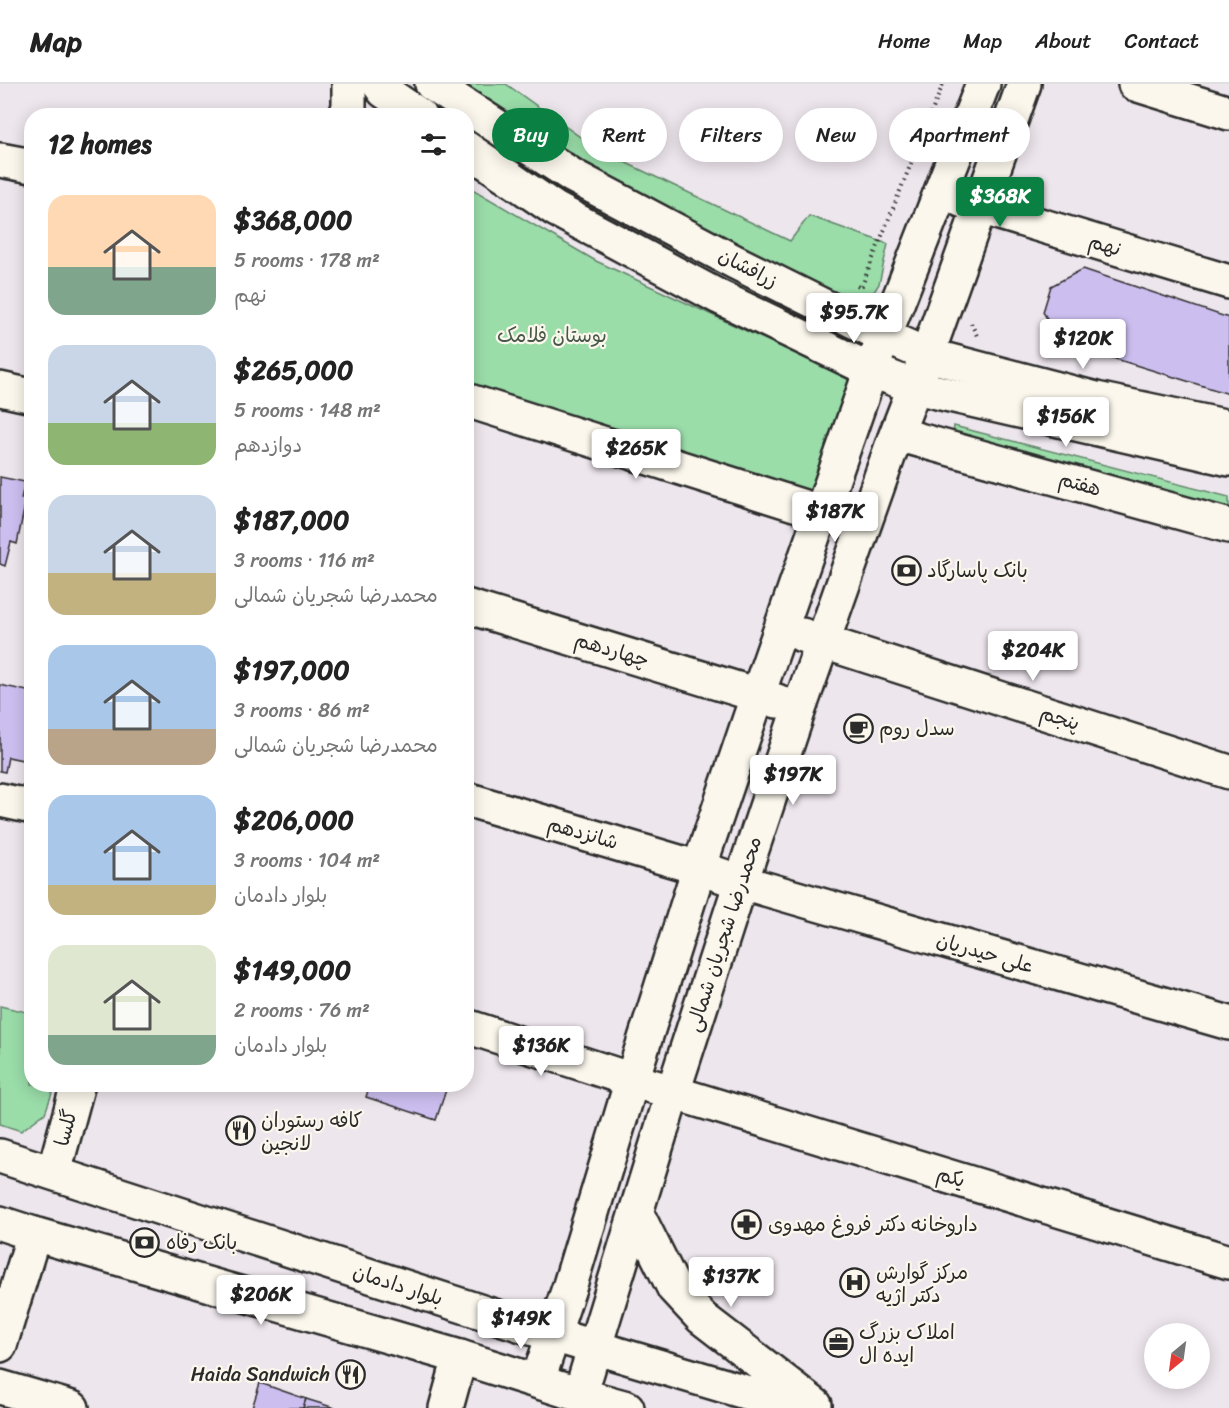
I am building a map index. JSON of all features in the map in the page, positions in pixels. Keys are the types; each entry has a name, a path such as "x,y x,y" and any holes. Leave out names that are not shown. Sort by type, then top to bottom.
{"street":[{"path":"348,108 349,84"},
{"path":"379,84 409,108"},
{"name":"زرافشان","path":"432,84 469,108"},
{"path":"538,1380 570,1285 699,868 758,694 871,370 983,84"},
{"name":"محمدرضا شجریان شمالی","path":"580,1395 673,1092 822,641 1024,84"},
{"path":"1136,84 1229,113"},
{"name":"زرافشان","path":"474,111 573,176 735,262 927,355 1096,399 1229,428"},
{"name":"زرافشان","path":"474,153 555,209 719,297 871,370 915,387 1229,459"},
{"path":"0,160 24,164"},
{"name":"نهم","path":"940,193 1229,282"},
{"path":"0,389 24,394"},
{"path":"474,403 864,526"},
{"name":"هفتم","path":"897,434 1229,526"},
{"name":"چهاردهم","path":"474,608 758,694 799,709"},
{"name":"پنجم","path":"781,628 1229,772"},
{"path":"0,800 24,805"},
{"name":"شانزدهم","path":"474,801 741,882"},
{"name":"علی حیدریان","path":"741,882 1229,1023"},
{"name":"یکم","path":"474,1029 632,1080 1229,1262"},
{"name":"گلسا","path":"54,1172 76,1092"},
{"name":"بلوار دادمان","path":"0,1156 553,1335 799,1408"},
{"path":"636,1212 674,1288 702,1318 819,1408"},
{"path":"0,1223 460,1356 627,1408"},
{"path":"0,1345 34,1234"},
{"path":"446,1408 460,1356"},
{"path":"0,1387 72,1408"}],"path":[{"path":"861,288 943,84"}],"green space":[{"path":"450,84 506,84 540,108 492,108 492,111"},
{"path":"569,129 581,138 581,162 624,162 790,241 809,216 888,244 879,284 862,311 596,178 569,161"},
{"name":"بوستان فلامک","path":"474,190 596,261 865,386 821,512 474,399"},
{"path":"954,426 1229,497 1229,517 952,441"},
{"path":"0,1006 24,1011 24,1092 52,1092 45,1113 21,1131 0,1124"}],"building":[{"path":"1083,269 1229,318 1229,394 1061,342 1043,312 1051,286"},
{"path":"0,477 24,482 21,499 24,500 24,510 17,544 11,542 5,566 0,564"},
{"path":"0,685 24,690 24,760 8,757 5,772 0,771"},
{"path":"368,1092 445,1092 436,1120 366,1097"},
{"path":"260,1383 306,1399 303,1408 252,1408"},
{"path":"306,1399 335,1408 303,1408"}],"place":[{"name":"بانک پاسارگاد","path":"906,570"},
{"name":"سدل روم","path":"858,728"},
{"name":"کافه رستوران لانجین","path":"240,1131"},
{"name":"داروخانه دکتر فروغ مهدوی","path":"747,1224"},
{"name":"بانک رفاه","path":"145,1242"},
{"name":"مرکز گوارش دکتر اژیه","path":"855,1283"},
{"name":"املاک بزرگ ایده ال","path":"838,1343"},
{"name":"Haida Sandwich","path":"351,1374"}]}
